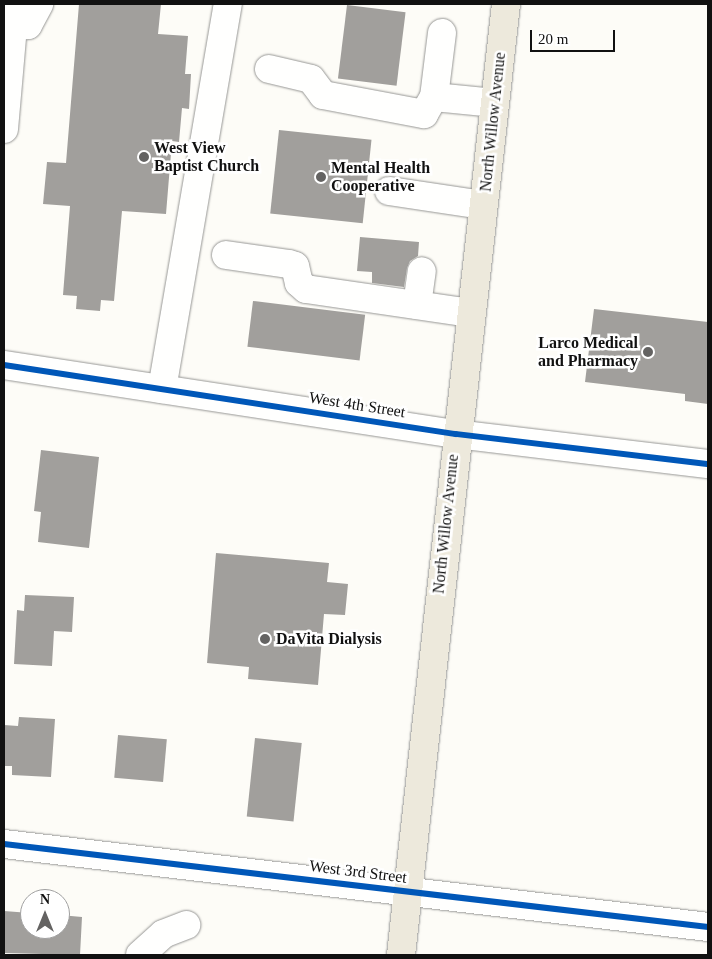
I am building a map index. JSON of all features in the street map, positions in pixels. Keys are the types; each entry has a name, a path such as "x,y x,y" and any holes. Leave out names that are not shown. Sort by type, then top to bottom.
{"main road":[{"name":"North Willow Avenue","path":"401,955 406,892 456,434 506,4"}],"street":[{"path":"14,15 28,25 39,4"},
{"path":"162,389 228,4"},
{"path":"4,129 14,15"},
{"path":"269,69 311,80 323,95 424,114 434,97 442,33"},
{"path":"434,97 495,103"},
{"path":"389,191 483,206"},
{"path":"226,255 295,266 299,283 306,289 471,313"},
{"path":"417,305 422,271"},
{"name":"West 4th Street","path":"4,365 456,434 708,464"},
{"name":"West 3rd Street","path":"4,844 708,927"},
{"path":"140,955 163,934 186,925"}],"building":[{"name":"West View Baptist Church","path":"79,4 161,4 158,34 188,36 185,74 191,74 189,109 182,108 179,142 172,141 166,214 122,211 114,301 101,300 100,311 76,309 77,296 63,295 70,206 43,204 47,162 66,163"},
{"path":"347,5 406,12 397,86 338,78"},
{"name":"Mental Health Cooperative","path":"279,130 371,140 363,223 270,214"},
{"path":"360,237 419,242 418,256 410,261 404,287 372,283 372,272 357,271"},
{"path":"253,301 365,315 360,360 247,347"},
{"name":"Larco Medical and Pharmacy","path":"594,309 708,322 708,404 685,401 685,394 585,382"},
{"path":"41,450 99,457 89,548 38,542 41,512 34,511"},
{"name":"DaVita Dialysis","path":"216,553 329,563 327,582 348,584 345,615 324,614 318,685 248,679 249,667 207,663"},
{"path":"25,595 74,597 72,632 54,631 52,666 14,664 17,610 24,611"},
{"path":"19,717 55,719 51,777 12,775 12,766 4,766 4,725 18,726"},
{"path":"118,735 167,739 163,782 114,778"},
{"path":"255,738 302,743 293,821 247,817"},
{"path":"4,911 20,912 20,939 70,939 70,916 82,917 80,955 4,953"}],"cycle path":[{"path":"4,365 456,434 708,464"},
{"path":"4,844 708,927"}],"place":[{"name":"West View Baptist Church","path":"144,157"},
{"name":"Mental Health Cooperative","path":"321,177"},
{"name":"Larco Medical and Pharmacy","path":"648,352"},
{"name":"DaVita Dialysis","path":"265,639"}]}
